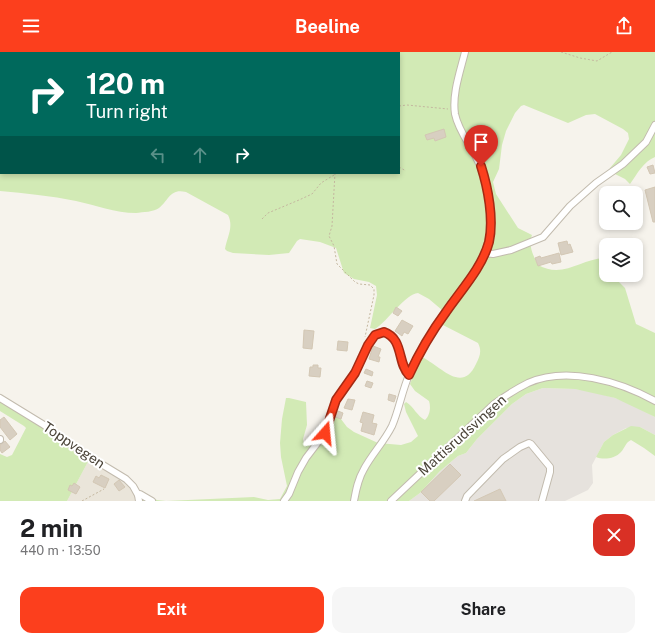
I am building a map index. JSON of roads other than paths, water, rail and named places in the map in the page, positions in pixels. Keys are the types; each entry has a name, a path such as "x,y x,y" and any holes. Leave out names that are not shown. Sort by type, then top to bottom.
{"street":[{"path":"354,501 358,483 364,469 386,436 395,419 409,375 444,314 473,275 485,253 490,232 487,187 476,156 458,123 455,110 456,86 465,52"},
{"path":"485,253 493,254 511,250 543,238 570,206 596,183 623,164 646,142 655,125"},
{"path":"284,501 289,494 298,472 306,458 325,433 336,400 355,373 368,345 378,333 384,332 390,334 397,344 404,368 409,375"},
{"name":"Mattisrudsvingen","path":"391,501 494,404 510,393 529,383 544,378 567,376 594,378 627,387 655,401"},
{"name":"Toppvegen","path":"0,398 44,425 80,451 126,479 133,486 138,498"},
{"path":"465,501 467,496 503,459 520,447 529,443 536,449 550,467 542,501"},
{"path":"138,498 140,494 152,501"}]}
